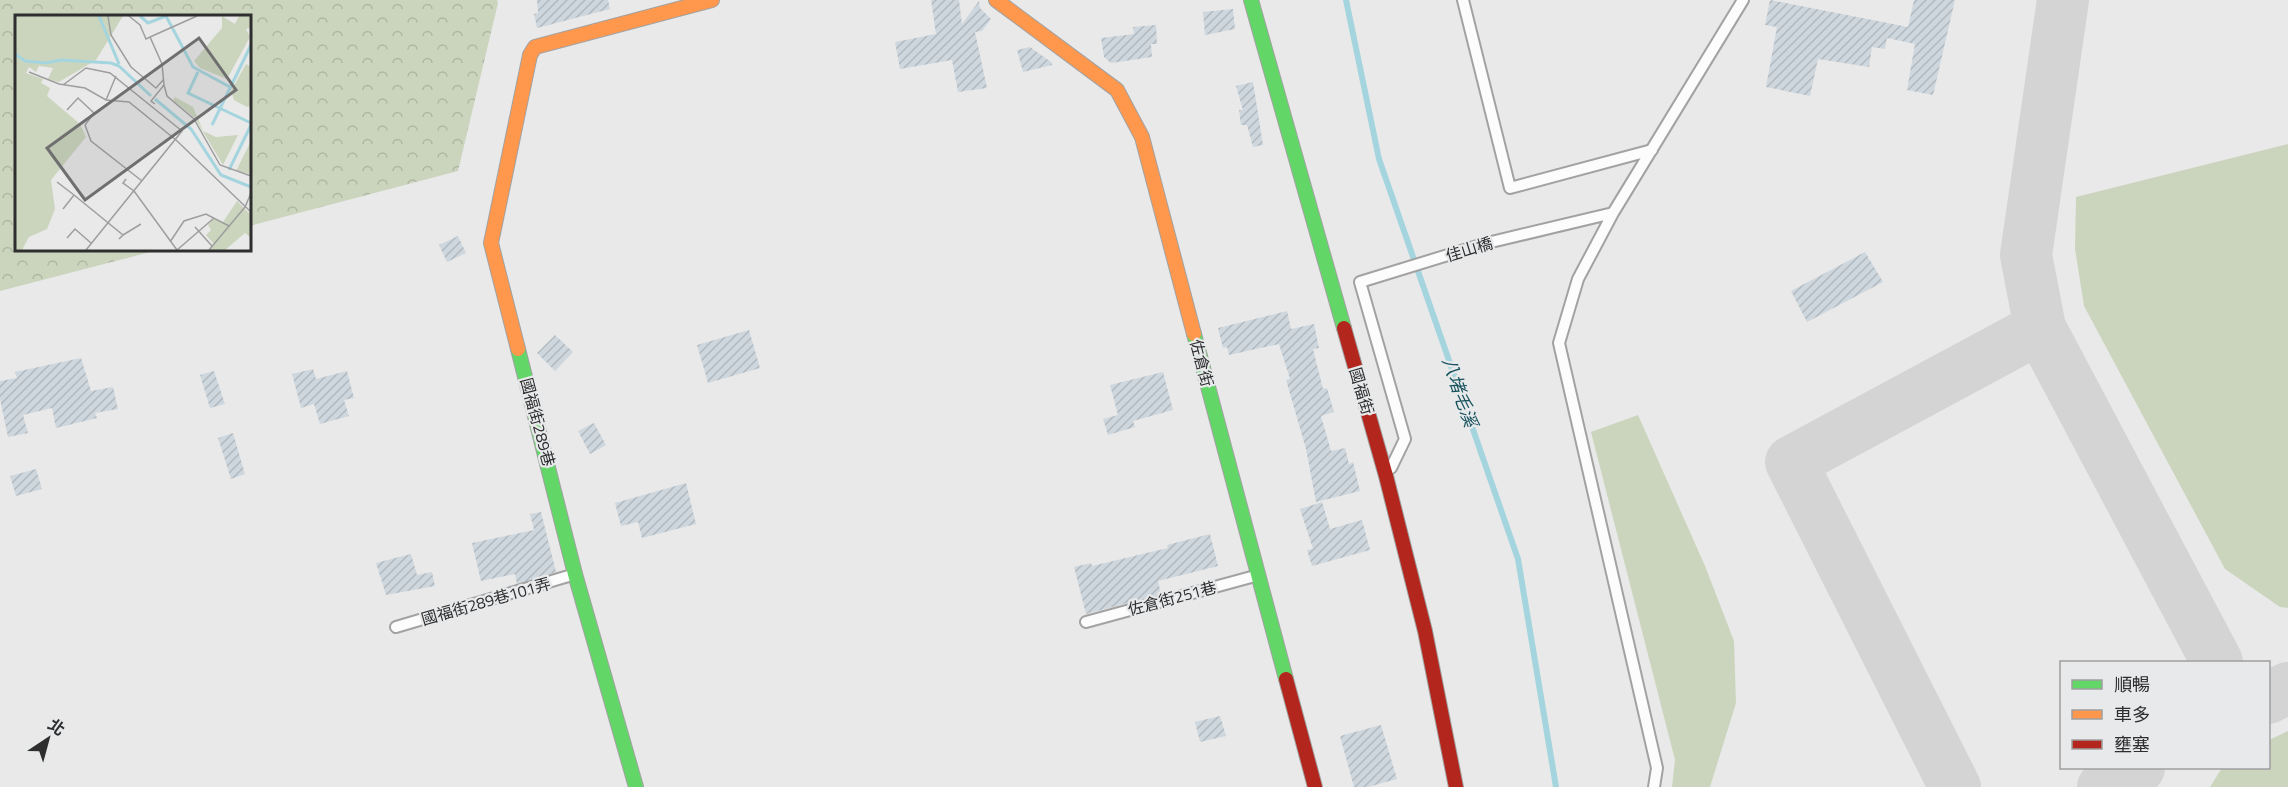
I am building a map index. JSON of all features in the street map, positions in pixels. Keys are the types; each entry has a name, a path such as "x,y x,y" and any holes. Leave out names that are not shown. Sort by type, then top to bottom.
{"street":[{"name":"國福街289巷","path":"636,787 575,574 491,243 530,54 534,47 712,3 712,0"},
{"name":"佐倉街","path":"996,0 1068,51 1117,90 1142,137 1315,787"},
{"name":"國福街","path":"1251,0 1386,476 1425,631 1456,787"}],"lane":[{"path":"1463,0 1510,188 1652,150"},
{"path":"1654,787 1657,768 1559,343 1578,279 1613,213 1743,0"},
{"name":"佳山橋","path":"1386,476 1405,439 1360,282 1487,243 1578,219 1613,213"},
{"name":"國福街289巷101弄","path":"396,627 575,574"},
{"name":"佐倉街251巷","path":"1086,622 1258,575"}],"green space":[{"path":"0,0 497,0 458,171 250,226 250,15 15,15 15,250 158,250 0,291"},
{"path":"2288,144 2288,608 2280,607 2225,569 2084,306 2075,249 2076,197"},
{"path":"1638,415 1705,566 1734,641 1736,703 1710,787 1672,787 1675,760 1591,432"},
{"path":"2288,731 2288,787 2210,787 2221,769 2270,769 2270,740"}],"building":[{"path":"537,0 608,0 610,9 537,28 534,14 538,13"},
{"path":"931,0 959,0 962,24 979,1 980,8 991,19 982,31 975,32 987,88 958,92 952,60 900,69 895,42 936,34"},
{"path":"1770,0 1908,27 1914,0 1955,0 1933,95 1907,90 1915,44 1887,38 1885,49 1872,47 1869,67 1818,59 1810,96 1766,87 1777,27 1765,25"},
{"path":"1233,9 1235,29 1205,35 1203,12"},
{"path":"1156,25 1157,44 1151,44 1152,57 1111,63 1104,57 1101,38 1134,34 1133,27"},
{"path":"1030,47 1052,65 1023,72 1017,50"},
{"path":"1253,82 1263,145 1253,147 1247,125 1241,125 1239,110 1243,110 1236,86"},
{"path":"458,236 466,253 447,262 439,245"},
{"path":"1865,252 1883,282 1807,322 1791,291"},
{"path":"1287,311 1291,329 1314,324 1319,348 1313,349 1323,389 1327,388 1334,412 1321,416 1331,451 1345,448 1349,464 1353,462 1360,491 1316,502 1306,449 1286,380 1290,379 1279,344 1229,355 1227,347 1223,348 1218,328"},
{"path":"749,330 760,368 708,383 697,345"},
{"path":"555,335 573,352 555,371 537,353"},
{"path":"81,358 91,391 113,387 118,409 95,413 97,418 56,428 52,408 23,415 28,433 8,437 0,399 0,381 17,378 15,372"},
{"path":"313,369 316,379 347,371 354,398 344,400 349,416 320,424 314,404 301,408 292,374"},
{"path":"214,371 225,404 210,408 200,375"},
{"path":"1163,372 1173,410 1133,421 1135,427 1108,435 1103,419 1118,415 1110,385"},
{"path":"594,423 606,445 590,454 578,431"},
{"path":"233,433 245,474 231,479 218,438"},
{"path":"36,469 42,489 16,496 10,476"},
{"path":"686,483 696,524 642,538 638,522 621,526 615,503"},
{"path":"1322,502 1330,529 1362,520 1370,550 1312,566 1307,550 1313,549 1300,509"},
{"path":"541,512 556,572 517,584 515,574 481,581 472,543 534,530 530,514"},
{"path":"1210,534 1218,566 1158,581 1161,594 1086,614 1074,567 1091,563 1092,566 1168,548 1167,545"},
{"path":"411,554 417,575 432,572 435,586 386,595 376,563"},
{"path":"1220,716 1226,736 1200,742 1195,722"},
{"path":"1381,725 1397,779 1368,787 1354,787 1340,736"}],"waterway":[{"name":"八堵毛溪","path":"1346,0 1379,159 1518,559 1556,787"}],"taxiway":[{"path":"2063,0 2026,255 2040,328 2216,661"},
{"path":"1955,787 1791,462 2040,328"},
{"path":"2270,697 2288,688"},
{"path":"2103,787 2137,769"}],"traffic: fast":[{"path":"1251,0 1344,328"},
{"path":"1194,334 1286,679"},
{"path":"518,349 575,574 636,787"}],"traffic: slow":[{"path":"518,349 491,243 530,55 535,47 712,0"},
{"path":"996,0 1117,90 1142,137 1194,334"}],"traffic: jam":[{"path":"1344,328 1386,476 1425,631 1456,787"},
{"path":"1286,679 1315,787"}]}
